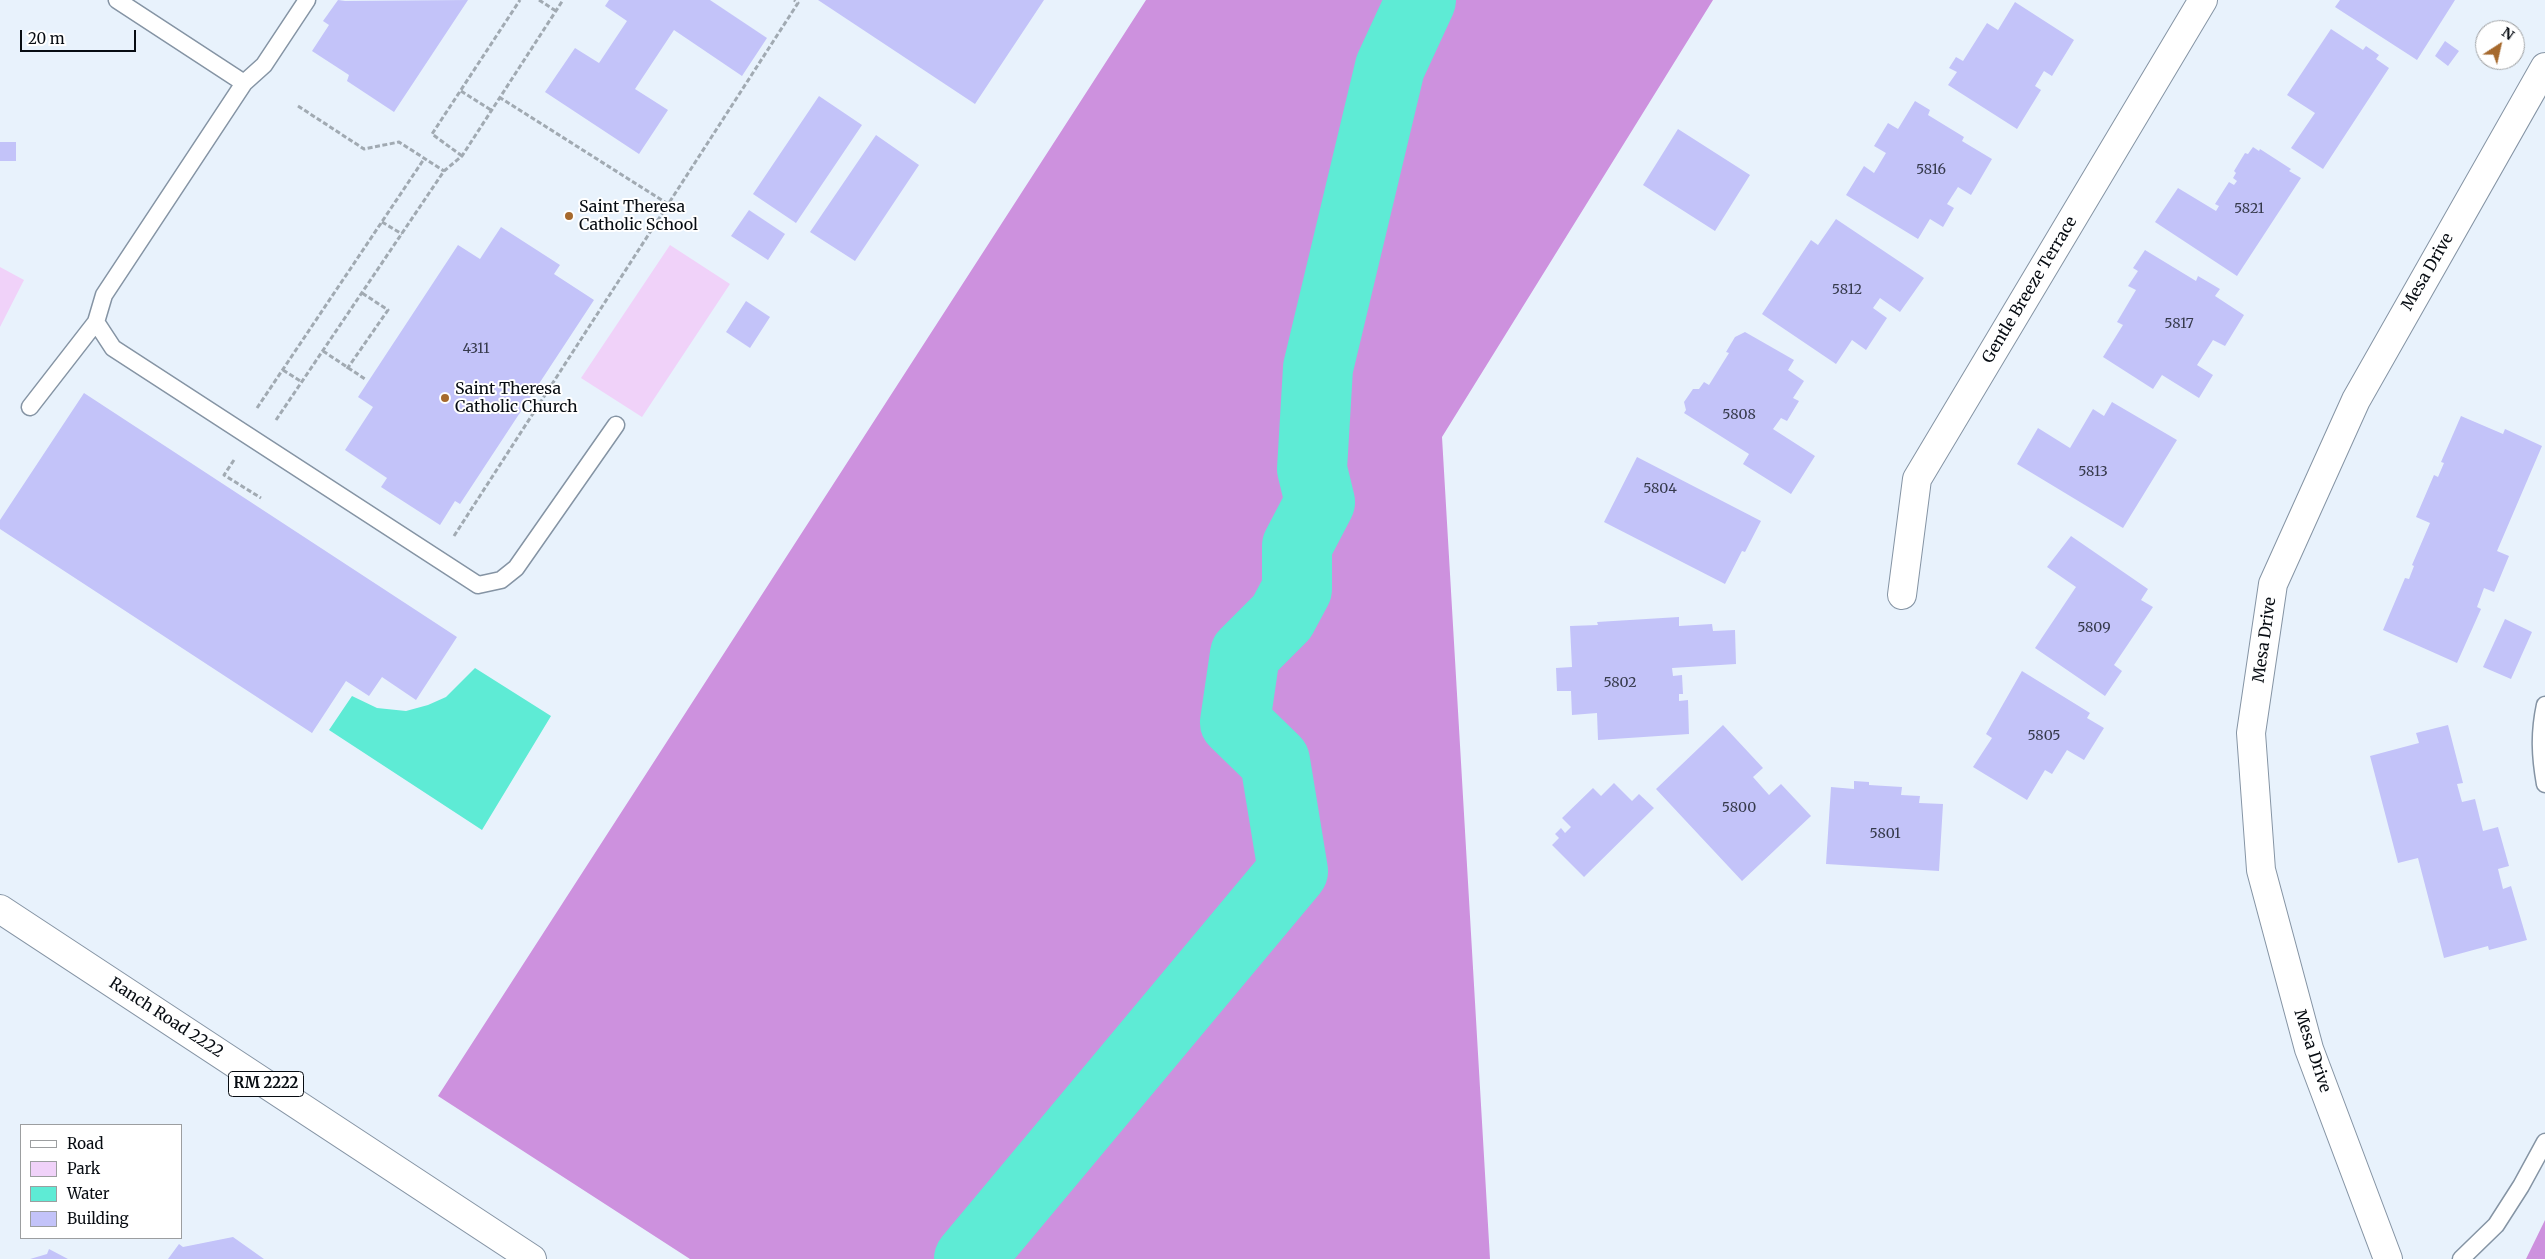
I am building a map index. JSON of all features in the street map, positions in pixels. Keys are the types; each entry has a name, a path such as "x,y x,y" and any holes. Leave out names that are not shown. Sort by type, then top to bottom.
{"street":[{"name":"Gentle Breeze Terrace","path":"1902,595 1917,479 2204,0"},
{"name":"Mesa Drive","path":"2388,1259 2309,1049 2261,870 2251,733 2273,584 2356,400 2545,67"},
{"name":"Ranch Road 2222","path":"0,909 532,1259"}],"lane":[{"path":"117,0 244,83"},
{"path":"30,407 96,322 104,295 244,83 264,65 307,0"},
{"path":"96,322 113,348 478,585 500,580 516,568 616,425"},
{"path":"2545,705 2540,728 2540,755 2545,784"},
{"path":"2462,1259 2496,1225 2521,1186 2545,1142"}],"path":[{"path":"462,156 432,134 520,0"},
{"path":"540,0 556,11"},
{"path":"261,498 224,475 251,437 302,382 444,171 462,156 563,0"},
{"path":"438,559 798,3 794,0"},
{"path":"461,90 491,110"},
{"path":"499,97 668,204"},
{"path":"298,106 364,148 399,142 444,171"},
{"path":"251,437 283,370 424,159"},
{"path":"382,222 402,234"},
{"path":"347,369 388,310 362,293"},
{"path":"323,351 347,369 365,379"},
{"path":"283,370 302,382"}],"green space":[{"path":"670,245 730,284 642,417 581,378"},
{"path":"0,267 24,280 0,327"}],"shaded area":[{"path":"1146,0 1713,0 1442,437 1490,1259 690,1259 438,1096"},
{"path":"2545,1220 2545,1259 2526,1259"}],"water":[{"path":"475,668 551,716 482,830 329,730 352,696 377,708 406,711 428,705 446,697"}],"building":[{"path":"338,0 468,0 394,112 347,81 349,75 312,51 329,25 323,21"},
{"path":"609,0 710,0 767,38 742,76 674,30 635,89 668,110 639,154 545,92 575,48 599,63 627,21 605,6"},
{"path":"818,0 1044,0 975,104"},
{"path":"2340,0 2455,0 2417,60 2335,7"},
{"path":"2015,2 2074,40 2052,76 2044,71 2035,86 2041,90 2017,129 1948,85 1957,72 1949,68 1956,57 1963,61 1987,23 1998,30"},
{"path":"2331,29 2363,50 2366,46 2379,55 2376,59 2389,68 2323,169 2291,148 2315,113 2287,95"},
{"path":"2445,41 2459,51 2448,66 2435,56"},
{"path":"819,96 862,125 796,223 753,194"},
{"path":"1915,101 1930,110 1928,115 1964,137 1962,141 1992,159 1971,195 1958,187 1947,204 1954,208 1943,227 1930,219 1918,239 1846,195 1864,166 1874,173 1886,153 1874,146 1888,123 1898,129"},
{"path":"1678,129 1750,175 1715,231 1643,185"},
{"path":"876,135 919,165 855,261 810,232"},
{"path":"0,142 16,142 16,161 0,161"},
{"path":"2253,147 2259,151 2260,149 2291,169 2289,171 2301,178 2237,276 2155,222 2178,188 2216,211 2219,206 2215,204 2229,182 2234,185 2237,181 2233,178 2236,173 2234,171 2245,153 2248,154"},
{"path":"749,210 785,234 768,260 731,236"},
{"path":"1836,219 1924,278 1900,312 1880,298 1873,308 1887,318 1866,350 1852,340 1836,364 1762,314 1811,240 1818,245"},
{"name":"Saint Theresa Catholic Church","path":"501,227 560,265 554,274 594,300 460,504 455,501 440,525 381,487 387,478 345,450 373,407 358,397 458,245 480,259"},
{"path":"2145,250 2196,281 2198,276 2220,289 2215,296 2244,315 2225,346 2213,340 2197,365 2213,375 2199,398 2162,375 2153,389 2103,357 2123,325 2117,322 2136,290 2128,286 2138,271 2133,268"},
{"path":"746,301 770,317 750,348 726,332"},
{"path":"1745,332 1794,360 1788,370 1804,381 1793,398 1799,401 1787,421 1781,418 1773,429 1815,456 1791,494 1743,464 1749,454 1684,413 1686,410 1684,402 1693,389 1699,389 1704,382 1709,385 1729,353 1726,352 1735,337"},
{"path":"84,393 457,637 416,700 382,677 369,696 346,681 312,733 0,529 0,520"},
{"path":"2112,402 2177,440 2123,528 2017,464 2038,428 2070,448 2093,409 2104,416"},
{"path":"2461,416 2503,434 2505,429 2542,446 2497,551 2509,556 2494,592 2484,588 2477,607 2481,609 2457,663 2383,630 2405,578 2409,579 2414,566 2412,565 2430,523 2416,517 2434,475 2438,477 2444,463 2441,462"},
{"path":"1637,457 1761,521 1745,552 1742,551 1725,584 1604,522"},
{"path":"2071,536 2148,589 2141,600 2153,607 2114,665 2122,671 2105,696 2035,648 2076,587 2047,567"},
{"path":"1679,617 1679,626 1712,624 1713,631 1735,630 1736,664 1672,668 1673,676 1682,675 1683,694 1679,694 1679,701 1688,700 1689,734 1598,740 1597,713 1572,715 1571,691 1557,691 1556,668 1572,667 1570,626 1598,625 1597,622"},
{"path":"2505,619 2532,632 2511,679 2483,667"},
{"path":"2022,671 2090,713 2087,718 2104,728 2084,760 2067,750 2052,774 2045,770 2027,800 1973,767 1992,738 1986,734"},
{"path":"1723,725 1763,768 1753,777 1769,795 1781,784 1811,816 1742,881 1656,789"},
{"path":"2448,725 2463,783 2457,784 2462,802 2475,799 2483,831 2498,827 2509,866 2498,869 2503,889 2511,886 2527,940 2489,950 2488,946 2444,958 2418,858 2398,863 2370,756 2419,743 2416,733"},
{"path":"1854,781 1869,782 1869,785 1902,787 1901,795 1920,796 1919,803 1943,804 1939,871 1826,864 1831,787 1854,789"},
{"path":"1614,783 1632,801 1639,794 1654,808 1584,877 1552,845 1559,838 1555,834 1561,828 1565,833 1571,827 1562,818 1593,788 1601,796"},
{"path":"233,1237 264,1259 168,1259 179,1244 183,1247"},
{"path":"49,1249 68,1259 30,1259 47,1254"}],"waterway":[{"path":"969,1259 1293,871 1275,761 1235,722 1245,654 1282,617 1297,589 1297,546 1320,502 1312,469 1318,368 1390,67 1421,0"}],"place":[{"name":"Saint Theresa Catholic School","path":"569,216"},
{"name":"Saint Theresa Catholic Church","path":"445,398"}]}
